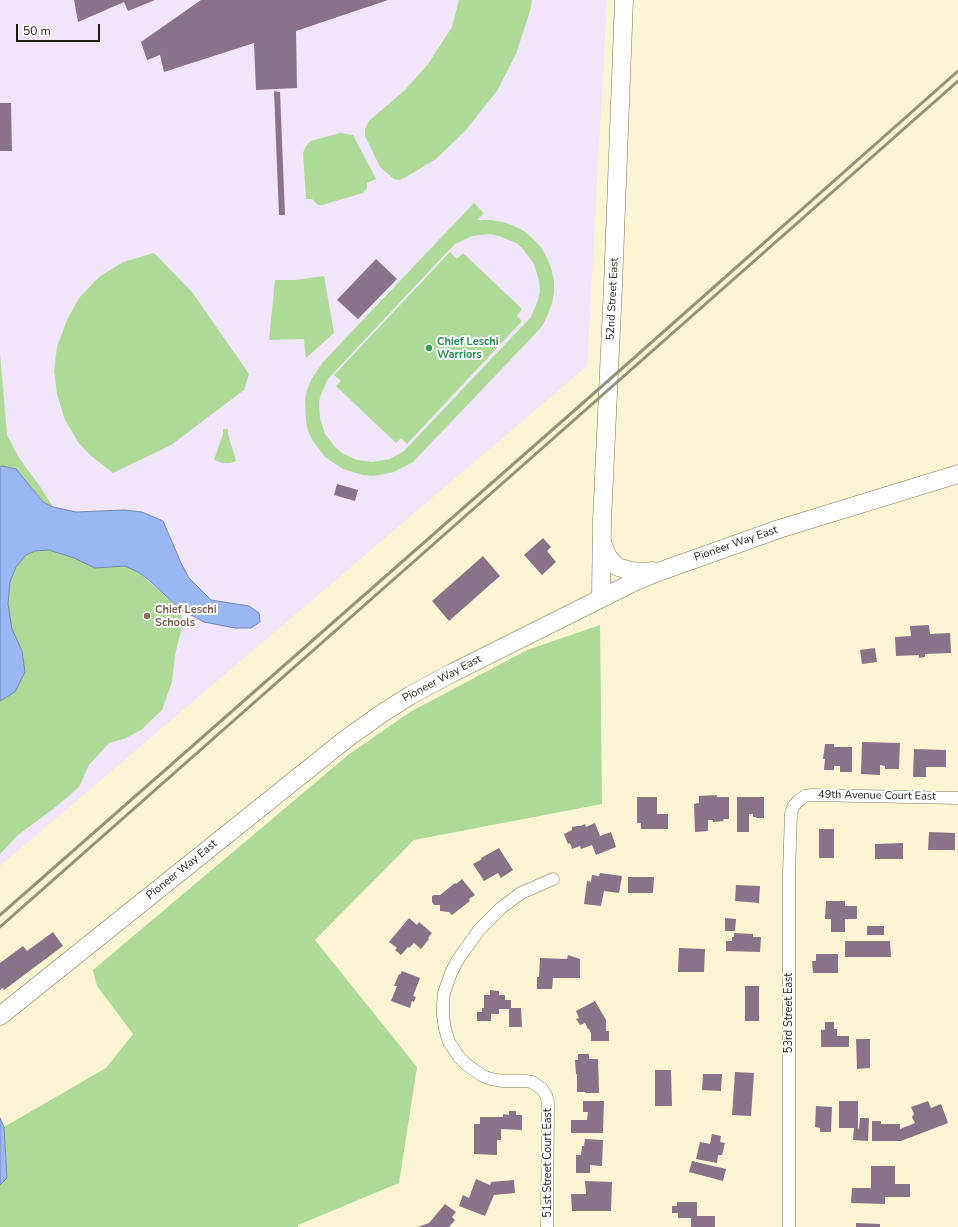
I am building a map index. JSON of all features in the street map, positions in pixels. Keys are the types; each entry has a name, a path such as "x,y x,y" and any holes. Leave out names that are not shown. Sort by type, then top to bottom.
{"main road":[{"name":"52nd Street East","path":"601,597 602,521 624,0"},
{"name":"Pioneer Way East","path":"0,1016 346,739 375,718 412,695 601,597 661,570 779,529 958,474"},
{"path":"602,543 611,561 622,569 645,572 661,570"}],"street":[{"name":"49th Avenue Court East","path":"798,801 805,796 812,795 958,798"},
{"name":"53rd Street East","path":"789,1227 791,814 793,807 798,801"},
{"name":"51st Street Court East","path":"547,1227 548,1102 546,1095 542,1089 532,1082 491,1079 483,1076 467,1065 459,1057 449,1042 445,1029 443,1004 444,993 451,973 457,961 479,930 501,908 521,893 553,879"}],"shaded area":[{"name":"Chief Leschi Schools","path":"0,0 607,0 587,366 0,866"}],"green space":[{"path":"459,0 532,0 530,11 516,54 497,91 465,131 436,159 400,180 394,179 380,167 365,136 365,129 369,121 405,90 428,64 452,27"},
{"path":"340,133 353,135 376,179 367,183 367,188 363,193 318,205 312,199 306,199 303,153 306,146 311,141"},
{"path":"474,203 484,213 477,220 503,222 524,231 541,247 547,258 554,280 554,292 552,303 543,325 413,462 394,472 374,476 363,475 343,469 325,457 313,441 308,431 306,421 305,400 311,380 323,362","holes":["490,234 516,243 523,249 534,264 540,291 531,317 404,451 390,459 373,462 357,460 342,453 335,447 325,434 320,418 319,402 328,379 455,244 472,236"]},
{"name":"Chief Leschi Warriors","path":"450,252 457,259 463,253 522,309 517,316 522,321 407,444 401,438 396,443 336,386 341,381 334,375"},
{"path":"154,253 192,292 249,374 244,390 171,445 113,473 90,455 78,442 65,420 57,394 54,371 57,347 67,320 79,298 99,277 123,262"},
{"path":"324,276 334,333 306,358 304,339 269,340 275,280 295,280"},
{"path":"0,353 7,435 19,458 53,507 43,502 16,469 2,466 0,467"},
{"path":"223,429 228,429 228,434 236,461 230,463 223,463 214,460 223,434"},
{"path":"49,550 74,558 95,568 125,566 138,572 180,609 183,623 175,655 172,682 162,710 141,730 126,738 109,743 89,765 79,787 57,806 18,835 0,854 0,701 15,692 22,652 12,629 8,604 10,581 16,567 26,554 35,551"},
{"path":"600,625 602,804 414,840 315,940 417,1067 399,1183 298,1225 298,1227 0,1227 0,1185 7,1178 4,1127 106,1068 133,1034 97,986 93,970 348,755 410,712 527,650"}],"water":[{"path":"2,466 16,469 43,502 53,507 76,512 124,510 142,512 163,521 189,578 211,600 249,606 259,613 260,622 251,628 235,628 204,622 180,609 149,580 138,572 125,566 95,568 74,558 49,550 35,551 26,555 16,567 10,582 8,604 12,629 22,651 25,672 15,692 0,701 0,467"},
{"path":"0,1118 4,1127 7,1178 0,1185"}],"building":[{"path":"74,0 155,0 128,11 124,2 78,22"},
{"path":"201,0 388,0 296,31 297,88 256,90 254,43 164,72 160,55 147,60 141,42"},
{"path":"274,91 280,92 285,215 279,215"},
{"path":"0,103 11,103 12,151 0,151"},
{"path":"376,259 397,279 358,319 337,300"},
{"path":"337,484 358,490 355,501 334,495"},
{"path":"543,538 551,547 547,551 556,562 542,575 524,555"},
{"path":"483,556 500,576 449,621 432,601"},
{"path":"929,625 930,634 950,633 951,653 925,654 925,657 919,658 919,655 896,656 895,637 911,636 910,626"},
{"path":"875,648 877,662 862,664 860,650"},
{"path":"862,742 900,743 899,769 885,769 885,766 880,765 880,775 861,774"},
{"path":"825,744 834,744 834,747 852,747 852,772 840,772 840,766 834,766 834,770 824,770 825,759 823,759"},
{"path":"914,749 946,750 946,767 926,767 926,777 913,777"},
{"path":"717,795 717,797 729,797 729,819 713,822 713,820 708,820 708,831 695,832 694,804 699,803 699,796"},
{"path":"637,797 657,797 657,814 668,814 668,829 641,829 641,823 637,823"},
{"path":"737,797 764,797 764,818 756,818 753,817 753,814 749,814 749,832 737,832"},
{"path":"595,823 600,836 611,832 616,847 596,855 592,845 581,849 580,846 572,849 564,834 572,830 572,827 585,824 586,827"},
{"path":"819,829 834,829 834,858 819,858"},
{"path":"929,832 955,833 955,850 928,850"},
{"path":"903,843 903,859 875,859 875,844"},
{"path":"499,848 513,870 501,878 498,873 484,881 473,864"},
{"path":"600,873 622,876 619,893 604,891 601,906 584,904 587,881 591,882 592,875 599,876"},
{"path":"628,877 654,877 653,893 628,893"},
{"path":"462,879 475,895 469,899 470,901 452,915 449,912 440,911 440,905 434,905 432,902 432,896 440,895"},
{"path":"736,885 760,886 759,903 735,901"},
{"path":"826,901 845,901 845,906 857,906 857,919 845,919 845,932 831,932 831,919 825,919"},
{"path":"409,918 417,925 419,922 432,933 421,949 414,943 401,955 395,950 397,948 389,942"},
{"path":"725,918 736,919 735,931 725,931"},
{"path":"867,926 884,926 884,935 867,935"},
{"path":"53,932 63,946 4,990 3,988 0,990 0,963 23,946 27,951"},
{"path":"734,933 753,934 753,937 761,937 760,952 726,951 726,941 732,941"},
{"path":"845,941 890,941 891,957 845,957"},
{"path":"679,948 705,949 704,972 678,972"},
{"path":"816,954 838,954 838,973 813,973 812,961 816,961"},
{"path":"568,955 580,959 580,978 553,978 552,989 537,989 540,958 567,959"},
{"path":"402,971 420,978 413,996 416,997 414,1002 412,1001 410,1008 391,1001 397,986 394,986 399,974 400,975"},
{"path":"745,986 759,986 759,1021 745,1021"},
{"path":"490,990 499,991 499,995 505,995 505,1000 511,1000 511,1008 521,1008 522,1027 509,1027 509,1009 499,1009 499,1014 491,1014 491,1021 477,1021 477,1012 482,1012 482,1008 484,1008 484,995 490,995"},
{"path":"595,1001 606,1020 606,1031 609,1031 609,1041 591,1041 591,1033 585,1023 580,1025 576,1019 579,1018 576,1011"},
{"path":"825,1022 834,1022 834,1029 837,1029 837,1036 849,1036 849,1047 821,1047 821,1030 825,1030"},
{"path":"856,1039 870,1039 870,1068 857,1069"},
{"path":"578,1054 589,1054 589,1059 598,1059 599,1093 577,1092 575,1060 578,1060"},
{"path":"655,1070 671,1070 672,1106 655,1106"},
{"path":"735,1072 754,1073 751,1116 732,1115"},
{"path":"703,1074 722,1074 721,1091 702,1090"},
{"path":"583,1101 604,1101 603,1133 571,1133 571,1120 587,1120 588,1112 583,1112"},
{"path":"839,1101 858,1101 859,1129 860,1118 869,1118 868,1141 853,1140 854,1128 839,1128"},
{"path":"928,1101 931,1108 941,1104 948,1123 901,1141 872,1141 872,1121 881,1121 881,1124 900,1124 900,1129 915,1123 912,1117 914,1114 911,1107"},
{"path":"816,1106 832,1107 831,1132 820,1132 820,1128 815,1127"},
{"path":"509,1111 516,1111 516,1115 522,1115 522,1130 501,1129 501,1140 497,1140 497,1155 474,1154 474,1124 480,1124 480,1117 503,1117 503,1114 509,1115"},
{"path":"712,1134 721,1136 720,1142 725,1143 722,1155 718,1155 717,1163 696,1159 700,1142 710,1144"},
{"path":"585,1139 603,1140 602,1166 590,1165 590,1173 576,1173 576,1155 581,1155 582,1146 584,1146"},
{"path":"692,1161 726,1169 723,1181 689,1172"},
{"path":"871,1166 895,1166 895,1184 910,1184 910,1197 885,1197 885,1204 851,1203 852,1188 871,1188"},
{"path":"476,1179 490,1185 491,1182 514,1180 515,1193 494,1195 485,1216 459,1206 463,1195 469,1198"},
{"path":"585,1181 612,1182 611,1211 572,1211 571,1194 586,1194"},
{"path":"677,1202 697,1202 697,1216 715,1216 715,1227 691,1227 691,1218 678,1218 678,1213 672,1213 672,1206 677,1206"},
{"path":"445,1204 456,1212 452,1217 455,1220 449,1227 418,1227 429,1223"},
{"path":"856,1223 880,1224 880,1227 856,1227"}],"railway":[{"path":"0,915 958,71"},
{"path":"0,927 958,81"}],"place":[{"name":"Chief Leschi Warriors","path":"429,348"},
{"name":"Chief Leschi Schools","path":"147,616"}]}
